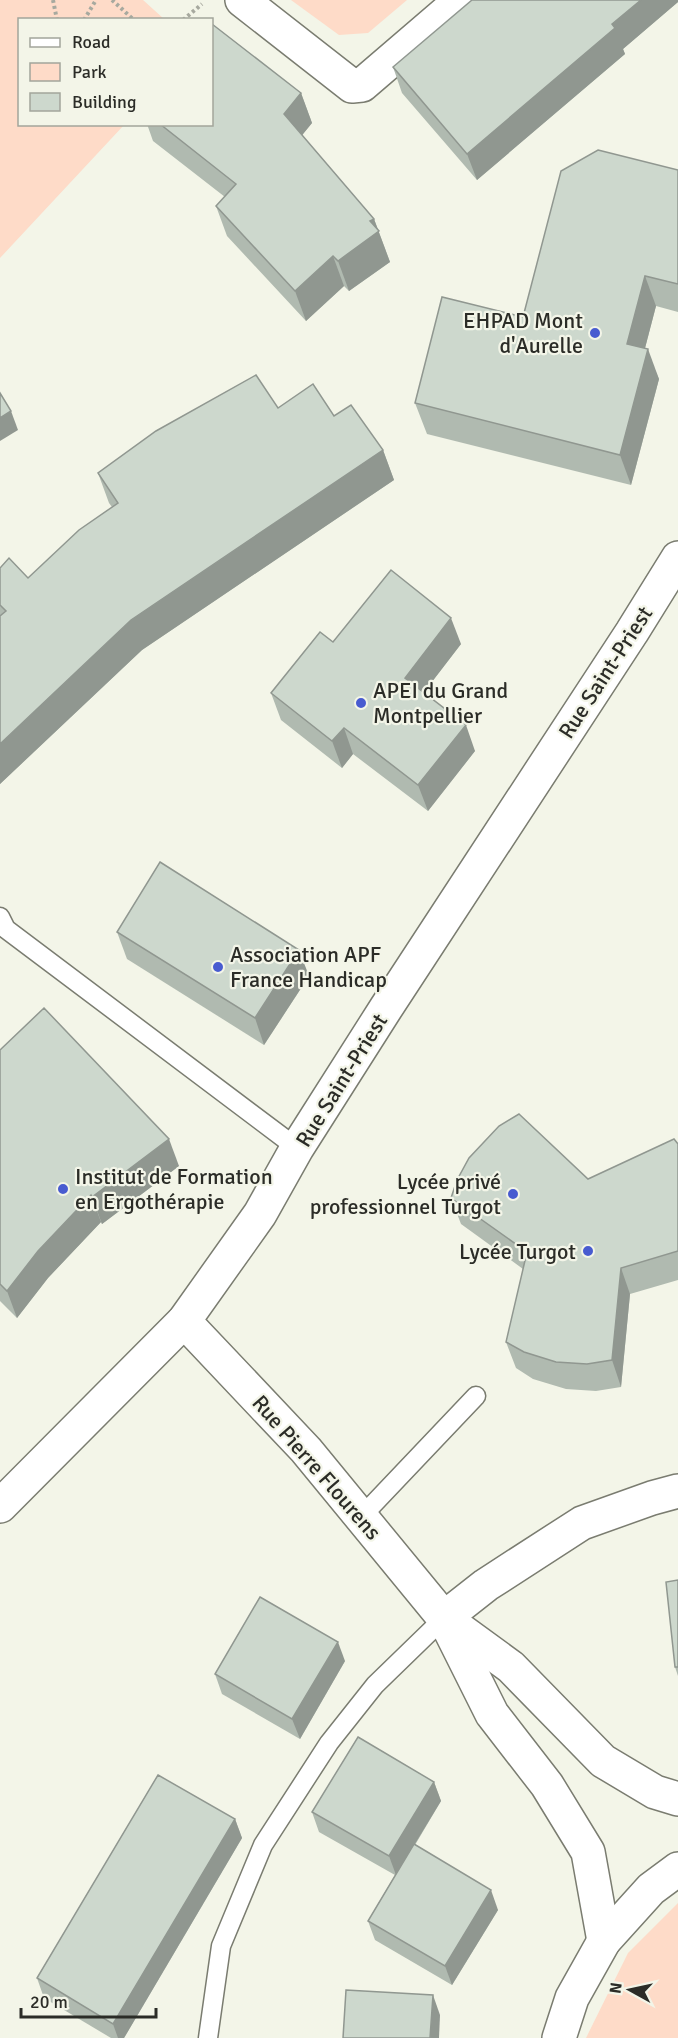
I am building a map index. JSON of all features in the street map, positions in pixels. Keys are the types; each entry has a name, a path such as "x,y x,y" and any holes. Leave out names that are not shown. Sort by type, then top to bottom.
{"street":[{"path":"242,0 352,86 362,85 460,0"},
{"name":"Rue Saint-Priest","path":"0,1506 184,1321 260,1214 297,1148 678,558"},
{"name":"Rue Pierre Flourens","path":"184,1321 306,1449 444,1618 492,1714 547,1785 588,1852 604,1941"},
{"path":"444,1618 486,1586 582,1523 678,1491"},
{"name":"Rue Pierre Flourens","path":"444,1618 511,1667 603,1761 656,1791 678,1799"},
{"path":"559,2038 572,1998 604,1941 651,1889 678,1869"}],"lane":[{"path":"0,917 6,928 297,1148"},
{"path":"362,1516 476,1396"},
{"path":"208,2038 221,1946 263,1845 329,1743 375,1685 444,1618"}],"path":[{"path":"53,0 57,18"},
{"path":"85,18 96,0"},
{"path":"112,0 132,18"},
{"path":"185,18 207,0"}],"green space":[{"path":"0,0 143,0 163,18 18,18 18,126 123,126 0,258"},
{"path":"291,0 407,0 368,33 339,35"},
{"path":"678,1903 678,2038 586,2038 628,1953"}],"building":[{"path":"472,0 641,0 612,24 615,28 467,154 393,67"},
{"path":"213,25 301,93 284,114 374,219 370,221 379,231 338,261 333,256 295,291 216,206 236,184 163,126 213,126"},
{"name":"EHPAD Mont d'Aurelle","path":"598,150 678,170 678,284 645,276 627,344 648,349 620,455 415,403 442,297 523,317 561,171"},
{"path":"256,375 278,408 313,384 334,416 351,405 383,450 131,620 0,744 0,616 6,611 0,605 0,568 9,558 28,578 79,530 118,503 98,473 156,431"},
{"path":"0,393 11,411 0,418"},
{"name":"APEI du Grand Montpellier","path":"391,570 451,618 405,678 466,725 418,785 344,728 332,741 271,693 320,632 333,642"},
{"name":"Association APF France Handicap","path":"160,862 299,950 255,1018 117,932"},
{"name":"Institut de Formation en Ergothérapie","path":"44,1008 169,1139 92,1197 91,1195 38,1251 7,1291 0,1284 0,1050"},
{"name":"Lycée Turgot","path":"519,1114 588,1179 674,1139 678,1144 678,1251 621,1268 612,1360 587,1364 556,1362 524,1352 506,1342 527,1252 451,1198 457,1180 469,1158 499,1126"},
{"path":"678,1580 678,1667 675,1667 666,1582"},
{"path":"260,1597 338,1642 292,1719 215,1674"},
{"path":"358,1737 434,1782 389,1856 312,1812"},
{"path":"158,1775 235,1819 113,2024 37,1978"},
{"path":"414,1844 491,1890 445,1966 368,1921"},
{"path":"346,1990 433,1995 430,2038 343,2038"}],"place":[{"name":"EHPAD Mont d'Aurelle","path":"595,333"},
{"name":"APEI du Grand Montpellier","path":"361,703"},
{"name":"Association APF France Handicap","path":"218,967"},
{"name":"Institut de Formation en Ergothérapie","path":"63,1189"},
{"name":"Lycée privé professionnel Turgot","path":"513,1194"},
{"name":"Lycée Turgot","path":"588,1251"}]}
